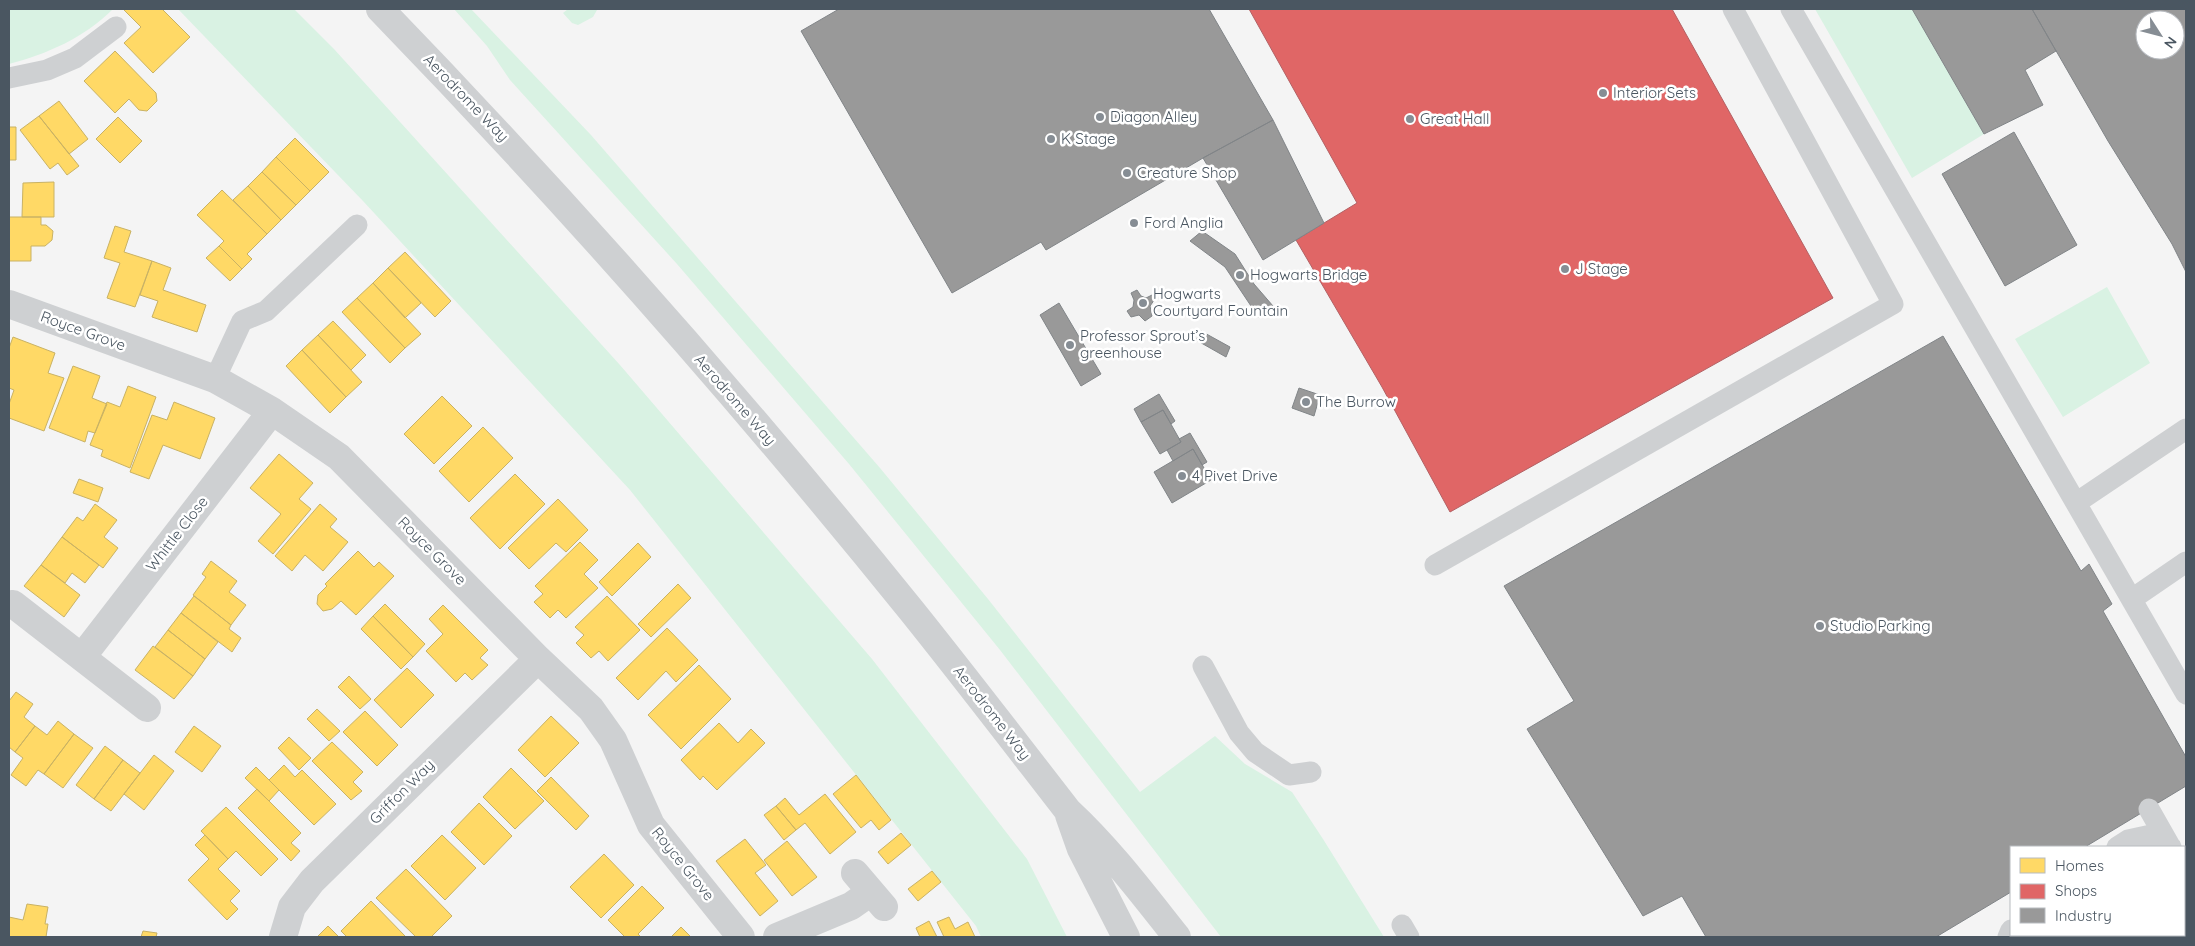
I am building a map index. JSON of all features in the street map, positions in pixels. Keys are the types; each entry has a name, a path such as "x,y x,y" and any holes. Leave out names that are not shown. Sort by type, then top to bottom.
{"street":[{"name":"Aerodrome Way","path":"380,9 542,180 734,398 911,610 1068,811 1093,834 1124,868 1176,937"},
{"name":"Royce Grove","path":"9,304 215,379 272,411 339,456 538,658 591,709 613,740 651,825 741,937"},
{"name":"Whittle Close","path":"82,657 272,411"},
{"path":"13,604 147,708"},
{"name":"Griffon Way","path":"283,937 292,907 312,882 538,658"},
{"name":"Aerodrome Way","path":"1068,811 1081,849 1126,937"},
{"path":"778,937 851,906 870,891"}],"lane":[{"path":"1435,565 1893,304 1733,9"},
{"path":"1791,9 2186,694"},
{"path":"9,78 47,70 75,58 116,27"},
{"path":"215,379 242,321 266,311 357,225"},
{"path":"2076,503 2186,428"},
{"path":"2132,599 2186,562"},
{"path":"1203,666 1239,733 1255,752 1289,775 1311,772"},
{"path":"2149,809 2170,846"},
{"path":"2119,846 2128,840 2151,836 2170,846"}],"green space":[{"path":"9,9 113,9 90,28 64,44 9,64"},
{"path":"178,9 294,9 334,49 620,365 872,659 1027,859 1067,937 981,937 976,926 630,490 363,201"},
{"path":"454,9 471,9 591,135 880,468 988,599 1140,792 1215,736 1245,764 1292,792 1384,937 1221,937 1000,650 849,464 677,264 510,80 487,46"},
{"path":"568,9 597,10 593,17 578,25 572,23 563,13"},
{"path":"1815,9 1912,9 1984,134 1912,178"},
{"path":"2107,287 2150,363 2063,417 2015,339"}],"building: Homes":[{"path":"123,9 164,9 190,37 153,73 124,43 141,27"},
{"path":"115,51 156,93 157,101 147,111 139,110 129,99 115,113 84,81"},
{"path":"59,101 88,139 69,154 39,116"},
{"path":"39,116 79,166 67,175 58,163 50,169 20,130"},
{"path":"118,117 142,141 120,163 96,139"},
{"path":"9,127 16,127 16,160 9,160"},
{"path":"295,138 329,172 310,191 276,157"},
{"path":"276,157 310,191 296,205 262,172"},
{"path":"262,172 296,205 281,220 248,186"},
{"path":"54,182 54,217 22,217 23,183"},
{"path":"248,186 281,220 267,234 233,200"},
{"path":"222,190 267,234 247,254 252,259 242,269 219,246 224,241 197,215"},
{"path":"9,217 41,217 41,225 46,225 53,231 52,240 45,246 31,246 31,261 9,261"},
{"path":"115,226 131,231 124,252 152,261 135,307 107,298 120,263 104,258"},
{"path":"219,246 242,269 230,281 206,258"},
{"path":"405,252 451,301 435,317 388,268"},
{"path":"152,261 171,268 163,290 206,305 197,332 152,317 158,301 140,295"},
{"path":"388,268 421,303 405,318 373,283"},
{"path":"373,283 421,334 405,348 357,298"},
{"path":"357,298 405,348 390,363 342,312"},
{"path":"333,321 366,355 351,370 318,335"},
{"path":"318,335 362,382 346,397 302,350"},
{"path":"13,337 55,353 48,373 64,378 44,431 9,418 9,404 14,390 9,388 9,348"},
{"path":"302,350 346,397 330,413 286,366"},
{"path":"73,366 100,376 92,398 107,404 95,433 88,431 85,442 49,428"},
{"path":"128,386 156,397 130,468 101,456 103,450 90,445 107,402 120,407"},
{"path":"442,396 472,426 434,464 404,434"},
{"path":"174,402 215,418 200,459 163,445 149,479 130,472 152,415 167,420"},
{"path":"483,427 513,458 469,502 439,471"},
{"path":"279,454 313,483 299,499 311,509 273,554 258,541 281,514 250,488"},
{"path":"515,474 545,504 500,549 470,518"},
{"path":"79,479 103,488 98,502 73,493"},
{"path":"558,499 588,530 566,552 556,543 529,569 508,548"},
{"path":"95,504 117,520 104,537 118,548 103,568 62,537 77,517 83,521"},
{"path":"320,504 337,519 330,527 348,542 323,571 305,555 292,571 275,556"},
{"path":"62,537 99,565 85,583 72,573 65,583 41,565"},
{"path":"580,542 598,560 584,574 598,588 566,618 558,610 550,618 534,602 543,594 535,586"},
{"path":"638,543 651,557 612,596 599,582"},
{"path":"358,551 374,567 379,562 394,576 356,615 341,601 332,609 323,611 317,604 318,595 327,586 325,584"},
{"path":"211,561 237,581 229,592 246,605 231,625 193,595 206,577 202,574"},
{"path":"41,565 80,595 64,617 24,586"},
{"path":"678,584 691,598 651,637 638,624"},
{"path":"194,596 231,625 229,629 241,638 232,652 181,613"},
{"path":"607,596 640,630 608,661 599,651 591,658 576,643 584,635 575,627"},
{"path":"385,604 425,644 413,657 373,616"},
{"path":"443,605 488,650 480,658 488,665 472,680 465,673 456,682 426,651 443,634 429,619"},
{"path":"181,613 218,642 205,659 168,630"},
{"path":"373,616 413,657 401,669 361,629"},
{"path":"667,628 698,660 676,682 666,671 638,700 616,678"},
{"path":"168,630 205,659 193,676 155,647"},
{"path":"153,646 193,676 174,699 135,670"},
{"path":"699,665 731,699 681,749 648,715"},
{"path":"407,668 434,695 401,728 374,700"},
{"path":"349,676 371,699 360,709 338,687"},
{"path":"16,692 33,704 24,717 35,726 15,752 9,747 9,701"},
{"path":"317,709 340,731 329,741 307,719"},
{"path":"365,711 398,745 377,766 343,732"},
{"path":"551,716 579,743 545,777 518,750"},
{"path":"58,721 74,734 44,774 38,770 26,786 11,775 23,758 15,752 35,726 47,735"},
{"path":"719,723 738,743 751,729 765,743 717,790 703,776 700,780 681,760"},
{"path":"194,726 221,746 202,772 175,752"},
{"path":"74,734 93,748 63,788 44,774"},
{"path":"289,737 311,758 299,770 278,748"},
{"path":"332,742 363,772 353,782 362,791 351,800 312,761"},
{"path":"105,746 123,760 94,799 76,785"},
{"path":"154,755 174,771 144,810 124,794"},
{"path":"123,760 140,773 111,811 94,799"},
{"path":"284,765 295,777 302,770 336,804 314,825 269,780"},
{"path":"256,767 279,790 269,801 245,778"},
{"path":"511,768 544,801 515,829 483,797"},
{"path":"856,775 891,820 879,830 871,820 861,828 833,794"},
{"path":"551,777 589,816 576,830 537,791"},
{"path":"257,789 301,833 291,843 300,851 291,861 238,808"},
{"path":"825,794 856,832 830,854 805,823 796,830 776,806 785,798 799,815"},
{"path":"479,803 512,836 484,865 451,832"},
{"path":"776,806 796,830 784,840 764,815"},
{"path":"226,807 278,859 261,876 236,851 228,859 201,831"},
{"path":"901,833 911,845 888,864 878,852"},
{"path":"205,835 228,859 218,869 240,891 230,901 238,909 227,920 188,880 209,859 195,845"},
{"path":"442,835 476,868 445,900 411,866"},
{"path":"745,839 766,865 755,873 778,901 760,916 716,861"},
{"path":"787,841 817,877 792,896 764,860"},
{"path":"604,854 634,885 601,918 570,887"},
{"path":"406,869 452,916 431,937 416,937 376,898"},
{"path":"932,871 941,882 918,901 908,889"},
{"path":"642,886 664,908 638,934 641,937 625,937 608,920"},
{"path":"371,901 404,937 347,937 341,931"},
{"path":"27,904 48,907 45,924 48,924 46,937 9,937 9,917 23,920"},
{"path":"949,917 955,929 968,922 975,937 944,937 937,922"},
{"path":"929,921 937,937 920,937 916,928"},
{"path":"328,926 339,937 317,937"},
{"path":"681,927 691,937 671,937"},
{"path":"143,931 157,933 156,937 141,937"}],"building: Shops":[{"name":"J Stage","path":"1249,9 1672,9 1833,298 1450,512 1382,387 1296,240 1357,203"}],"building: Industry":[{"name":"K Stage","path":"839,9 1209,9 1273,120 1203,158 1046,250 1041,242 952,293 801,31"},
{"path":"1912,9 2032,9 2056,51 2025,70 2043,105 1984,134"},
{"path":"2032,9 2186,9 2186,272 2172,244 2108,141"},
{"path":"1273,120 1324,223 1263,260 1203,158"},
{"path":"2014,132 2077,245 2005,286 1942,174"},
{"name":"Hogwarts Bridge","path":"1202,231 1235,254 1254,284 1273,306 1259,318 1225,267 1190,241"},
{"name":"Hogwarts Courtyard Fountain","path":"1137,290 1141,296 1146,298 1152,295 1155,299 1150,306 1152,316 1145,321 1139,315 1131,317 1127,311 1133,307 1134,300 1131,293"},
{"name":"Professor Sprout’s greenhouse","path":"1059,303 1101,374 1081,386 1040,315"},
{"path":"1201,331 1230,347 1226,357 1196,340"},
{"name":"Studio Parking","path":"1943,336 2081,571 2089,564 2112,604 2103,611 2186,757 2186,786 2087,846 2010,846 2010,893 1936,937 1706,937 1682,896 1643,916 1527,729 1574,701 1504,586"},
{"name":"The Burrow","path":"1299,388 1320,395 1314,416 1292,408"},
{"path":"1159,394 1175,421 1171,424 1163,410 1141,422 1134,409"},
{"path":"1163,410 1181,442 1160,454 1141,422"},
{"path":"1190,433 1207,462 1202,465 1193,449 1173,461 1167,450 1181,442 1179,439"},
{"name":"4 Pivet Drive","path":"1193,449 1211,480 1172,503 1154,472"}],"place":[{"name":"Interior Sets","path":"1603,93"},
{"name":"Diagon Alley","path":"1100,117"},
{"name":"Great Hall","path":"1410,119"},
{"name":"K Stage","path":"1051,139"},
{"name":"Creature Shop","path":"1127,173"},
{"name":"Ford Anglia","path":"1134,223"},
{"name":"J Stage","path":"1565,269"},
{"name":"Hogwarts Bridge","path":"1240,275"},
{"name":"Hogwarts Courtyard Fountain","path":"1143,303"},
{"name":"Professor Sprout’s greenhouse","path":"1070,345"},
{"name":"The Burrow","path":"1306,402"},
{"name":"4 Pivet Drive","path":"1182,476"},
{"name":"Studio Parking","path":"1820,626"}]}
